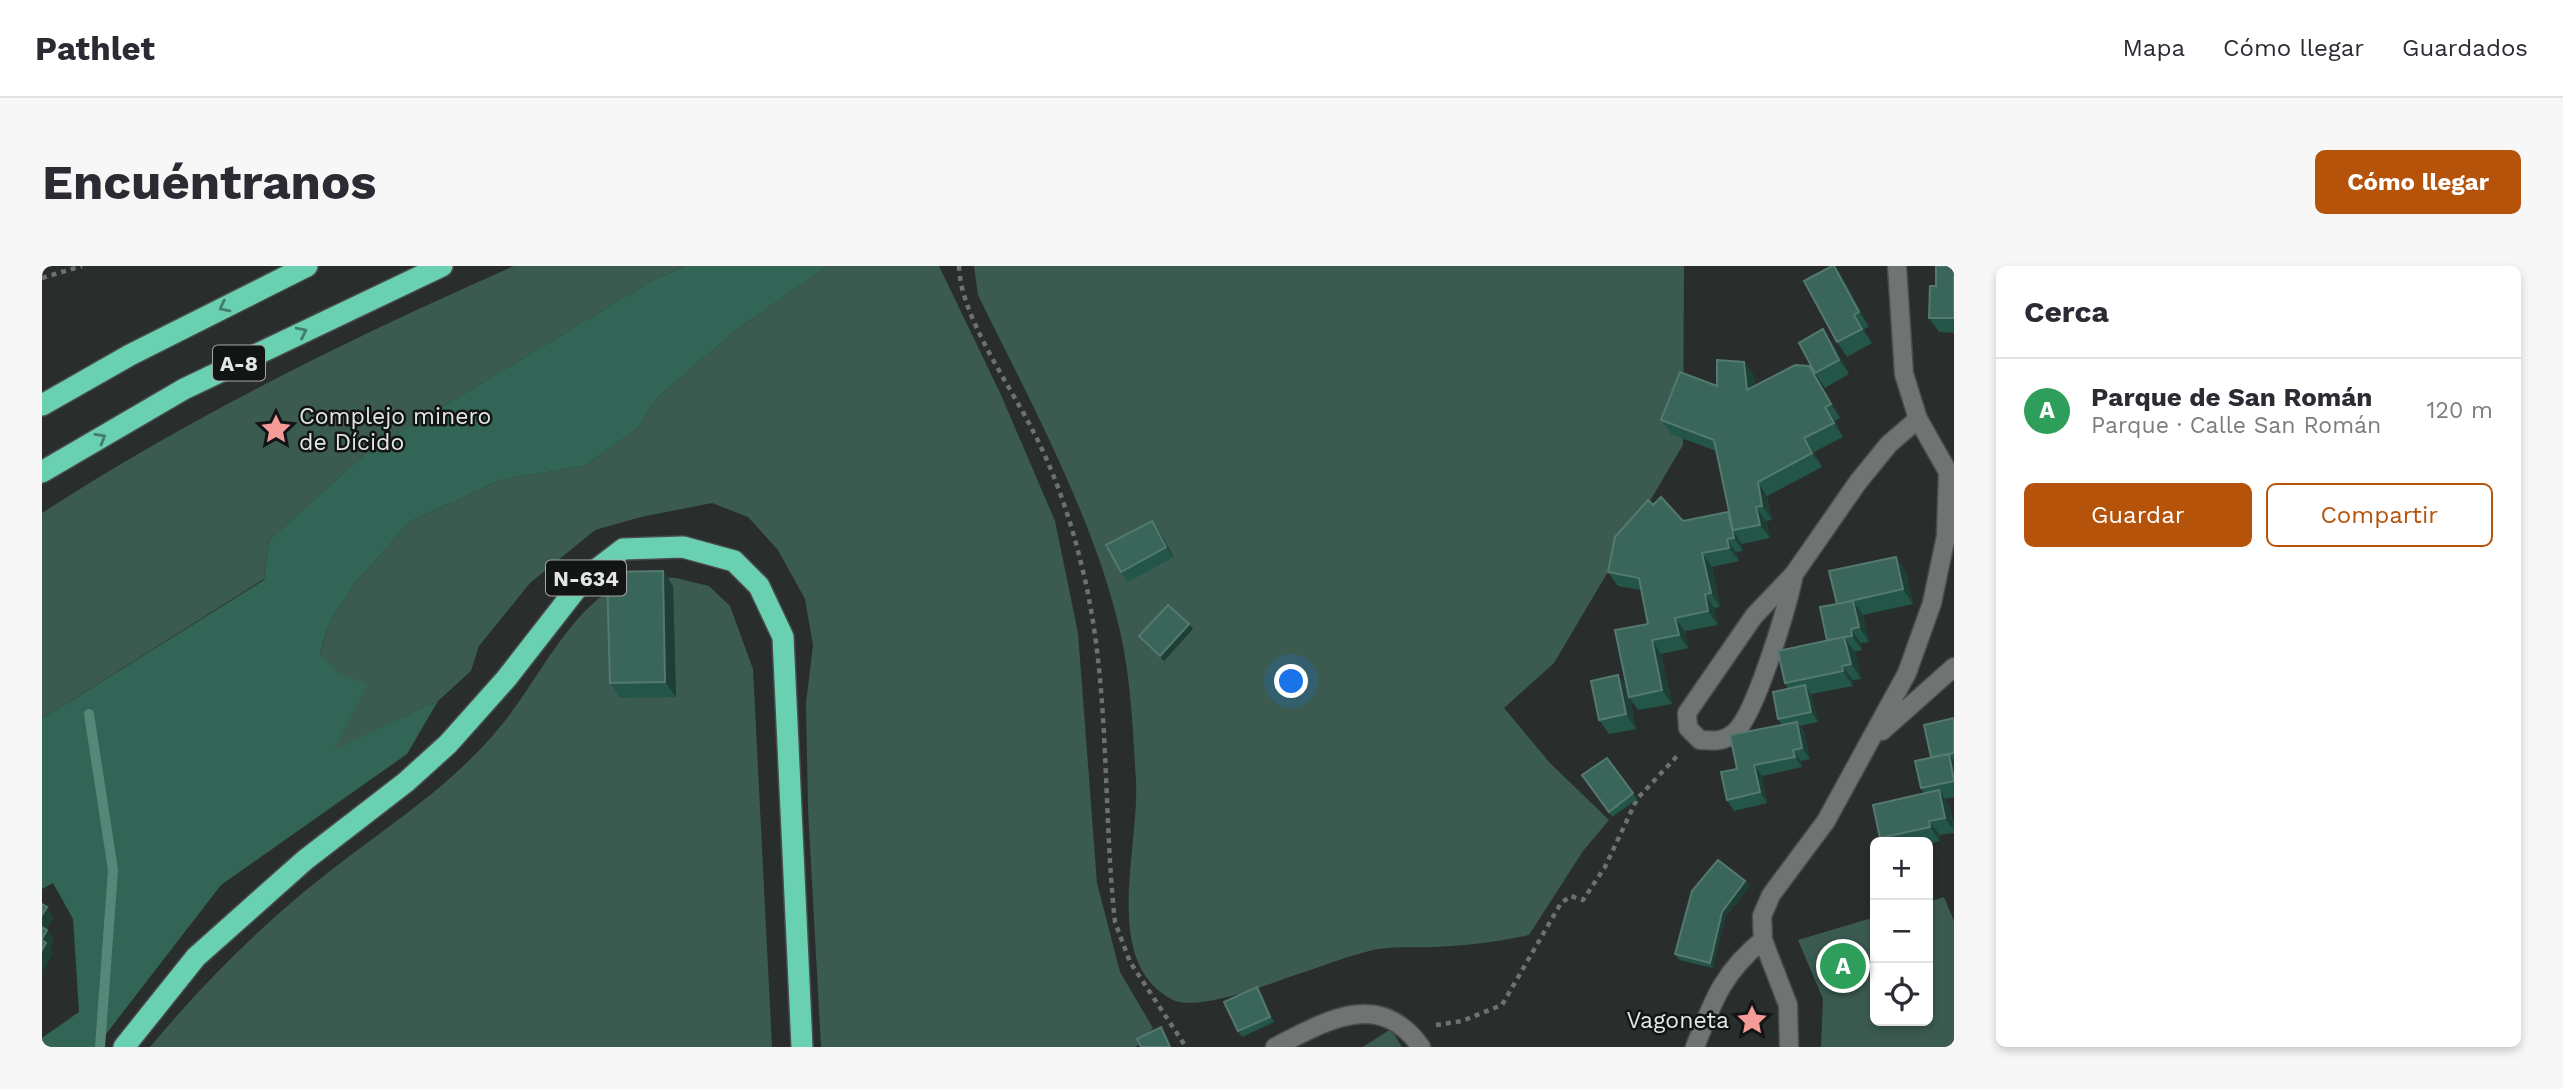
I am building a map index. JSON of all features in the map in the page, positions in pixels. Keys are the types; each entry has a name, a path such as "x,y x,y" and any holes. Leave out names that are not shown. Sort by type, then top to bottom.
{"highway":[{"name":"A-8","path":"42,405 130,355 307,266"},
{"name":"A-8","path":"42,472 184,389 442,266"},
{"name":"N-634","path":"124,1047 196,957 305,860 406,782 448,744 506,679 584,579 623,549 682,547 734,561 759,586 783,637 802,1047"}],"street":[{"path":"1789,1047 1788,1005 1763,940 1762,916 1770,895 1826,821 1907,673 1932,603 1946,536 1948,472 1918,419 1904,373 1898,266"},
{"path":"1794,574 1787,609 1750,708 1737,731 1721,741 1700,740 1688,728 1687,713 1754,616 1794,574 1858,482 1889,444 1918,419"},
{"path":"1871,740 1954,667"},
{"path":"1695,1047 1723,983 1738,960 1763,940"},
{"path":"1275,1047 1332,1019 1364,1013 1382,1015 1408,1028 1421,1047"}],"path":[{"path":"42,278 82,266"},
{"path":"959,266 960,282 968,309 1033,432 1062,497 1082,564 1096,635 1115,922 1129,962 1186,1047"},
{"path":"1408,1028 1462,1021 1502,1005 1561,903 1571,896 1583,900 1605,867 1637,799 1679,754"}],"green space":[{"path":"514,266 685,266 648,283 367,452 269,540 264,579 42,719 42,513 156,444 273,380"},
{"path":"685,266 828,266 739,328 659,396 637,429 584,466 501,480 411,521 356,582 329,623 320,654 341,674 368,684 334,749 438,701 407,754 221,885 96,1047 42,1047 42,1038 79,1012 73,919 53,883 42,889 42,719 264,580 269,540 367,452 648,283"},
{"path":"828,266 939,266 1001,395 1055,521 1078,633 1097,883 1120,972 1153,1028 1136,1047 821,1047 808,808 806,703 813,645 805,599 778,550 748,517 712,503 641,517 595,530 530,583 479,646 471,671 438,701 333,750 341,674 320,655 329,623 356,582 411,521 501,480 584,466 637,429 659,396 739,328"},
{"path":"974,266 1684,266 1683,445 1554,663 1504,708 1550,763 1609,820 1583,851 1529,935 1470,944 1373,950 1254,989 1199,1002 1184,1003 1173,1000 1151,983 1137,959 1130,932 1130,870 1136,781 1129,687 1120,631 1109,589 1077,503 978,295"},
{"path":"643,577 676,578 709,586 730,606 753,669 772,1047 150,1047 208,982 271,921 315,883 414,808 484,746 581,615 620,584"},
{"path":"1944,897 1954,921 1954,1047 1821,1047 1823,999 1798,940 1870,918 1870,1026 1933,1026 1933,900"},
{"path":"1391,1029 1402,1047 1363,1047"}],"building":[{"path":"1832,266 1859,312 1854,315 1862,329 1837,342 1804,281"},
{"path":"1936,266 1954,266 1954,318 1929,318 1930,286 1936,286"},
{"path":"1823,329 1839,360 1815,373 1799,343"},
{"path":"1717,360 1744,362 1747,390 1795,365 1809,366 1831,404 1825,407 1834,423 1804,438 1812,453 1758,482 1762,506 1756,507 1760,525 1733,530 1714,440 1661,420 1680,372 1717,386"},
{"path":"1661,497 1683,521 1728,512 1734,538 1727,539 1729,548 1702,553 1711,593 1705,594 1708,611 1675,618 1679,635 1652,640 1662,690 1629,697 1615,630 1648,624 1639,578 1608,572 1615,537 1648,500 1653,505"},
{"path":"1152,521 1166,547 1121,572 1106,545"},
{"path":"1896,557 1903,589 1837,604 1829,571"},
{"path":"663,571 665,682 610,683 607,572"},
{"path":"1853,601 1859,627 1851,629 1852,636 1827,640 1820,607"},
{"path":"1168,605 1189,624 1160,656 1139,636"},
{"path":"1844,637 1851,664 1842,666 1843,671 1785,683 1778,651"},
{"path":"1618,675 1626,714 1599,720 1591,681"},
{"path":"1805,685 1811,712 1778,719 1773,692"},
{"path":"1954,718 1954,753 1931,757 1924,725"},
{"path":"1797,722 1802,748 1793,750 1795,757 1754,765 1760,792 1727,800 1721,772 1737,769 1730,735"},
{"path":"1949,754 1954,781 1921,788 1915,761"},
{"path":"1607,758 1633,793 1609,812 1582,775"},
{"path":"1939,790 1945,818 1929,821 1930,827 1880,837 1873,805"},
{"path":"1718,860 1745,881 1722,912 1710,963 1675,954 1692,891"},
{"path":"1257,987 1270,1017 1238,1031 1224,1002"},
{"path":"1161,1027 1170,1047 1141,1047 1137,1039"}],"waterway":[{"path":"89,714 113,870 100,1047"}],"place":[{"name":"Complejo minero de Dícido","path":"276,429"},
{"name":"Parque de San Román","path":"1843,966"},
{"name":"Vagoneta","path":"1752,1020"}]}
